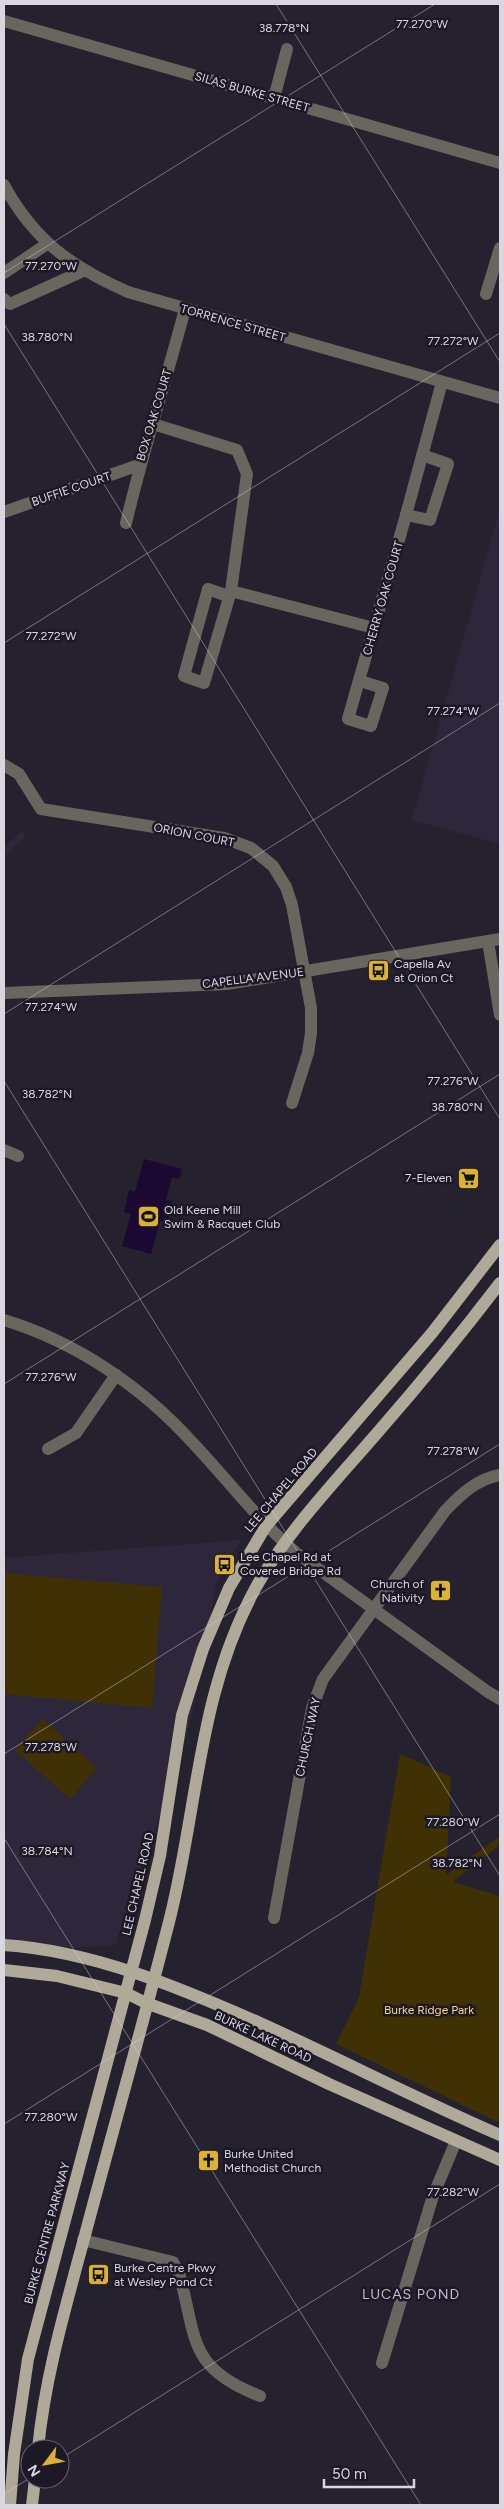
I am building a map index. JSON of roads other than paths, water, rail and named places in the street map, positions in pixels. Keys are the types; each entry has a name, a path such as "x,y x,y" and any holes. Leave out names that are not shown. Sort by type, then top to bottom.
{"main road":[{"name":"LEE CHAPEL ROAD","path":"131,1973 160,1856 175,1754 192,1681 229,1588 266,1526 420,1347 500,1245"},
{"path":"39,2439 42,2408 49,2373 179,1880 203,1735 228,1647 254,1593 284,1542 426,1377 500,1283"},
{"name":"BURKE LAKE ROAD","path":"4,1945 64,1952 153,1979 231,2010 500,2135"},
{"name":"BURKE LAKE ROAD","path":"4,1970 57,1976 126,1993 146,2003 207,2025 329,2084 500,2160"},
{"name":"BURKE CENTRE PARKWAY","path":"10,2505 14,2454 28,2359 131,1973"},
{"path":"32,2505 34,2489"}],"street":[{"name":"SILAS BURKE STREET","path":"4,21 500,163"},
{"path":"274,98 287,49"},
{"name":"TORRENCE STREET","path":"4,184 22,213 47,244 83,271 128,292 500,398"},
{"path":"4,273 47,244"},
{"path":"486,294 500,248"},
{"path":"4,300 10,304 83,271"},
{"name":"BOX OAK COURT","path":"126,523 139,465 153,424 185,309"},
{"name":"CHERRY OAK COURT","path":"360,681 442,382"},
{"path":"153,424 237,450 243,460 247,474 229,593 204,683 184,676 208,589 229,593 374,628"},
{"path":"406,515 430,520 448,464 422,455"},
{"name":"BUFFIE COURT","path":"4,512 139,465"},
{"name":"ORION COURT","path":"4,765 19,774 41,809 224,838 252,848 273,866 286,887 292,906 311,1008 311,1033 308,1053 292,1103"},
{"path":"494,940 500,1015"},
{"name":"CAPELLA AVENUE","path":"4,993 227,984 494,940"},
{"path":"4,1150 18,1156"},
{"path":"4,1320 74,1349 141,1393 173,1421 266,1526 284,1542 500,1699"},
{"path":"48,1449 76,1433 116,1375"},
{"name":"CHURCH WAY","path":"274,1918 312,1708 318,1690 332,1664 445,1511 462,1493 480,1482 500,1476"},
{"path":"382,2363 433,2196 456,2141"},
{"path":"83,2240 174,2262 179,2273 198,2348 208,2367 244,2390 260,2396"}],"place":[{"name":"Capella Av at Orion Ct","path":"378,971"},
{"name":"7-Eleven","path":"468,1178"},
{"name":"Old Keene Mill Swim & Racquet Club","path":"148,1217"},
{"name":"Lee Chapel Rd at Covered Bridge Rd","path":"224,1564"},
{"name":"Church of Nativity","path":"440,1591"},
{"name":"Burke United Methodist Church","path":"208,2161"},
{"name":"Burke Centre Pkwy at Wesley Pond Ct","path":"98,2275"}],"district":[{"name":"LUCAS POND","path":"411,2294"}],"park label":[{"name":"Burke Ridge Park","path":"429,2010"}]}
